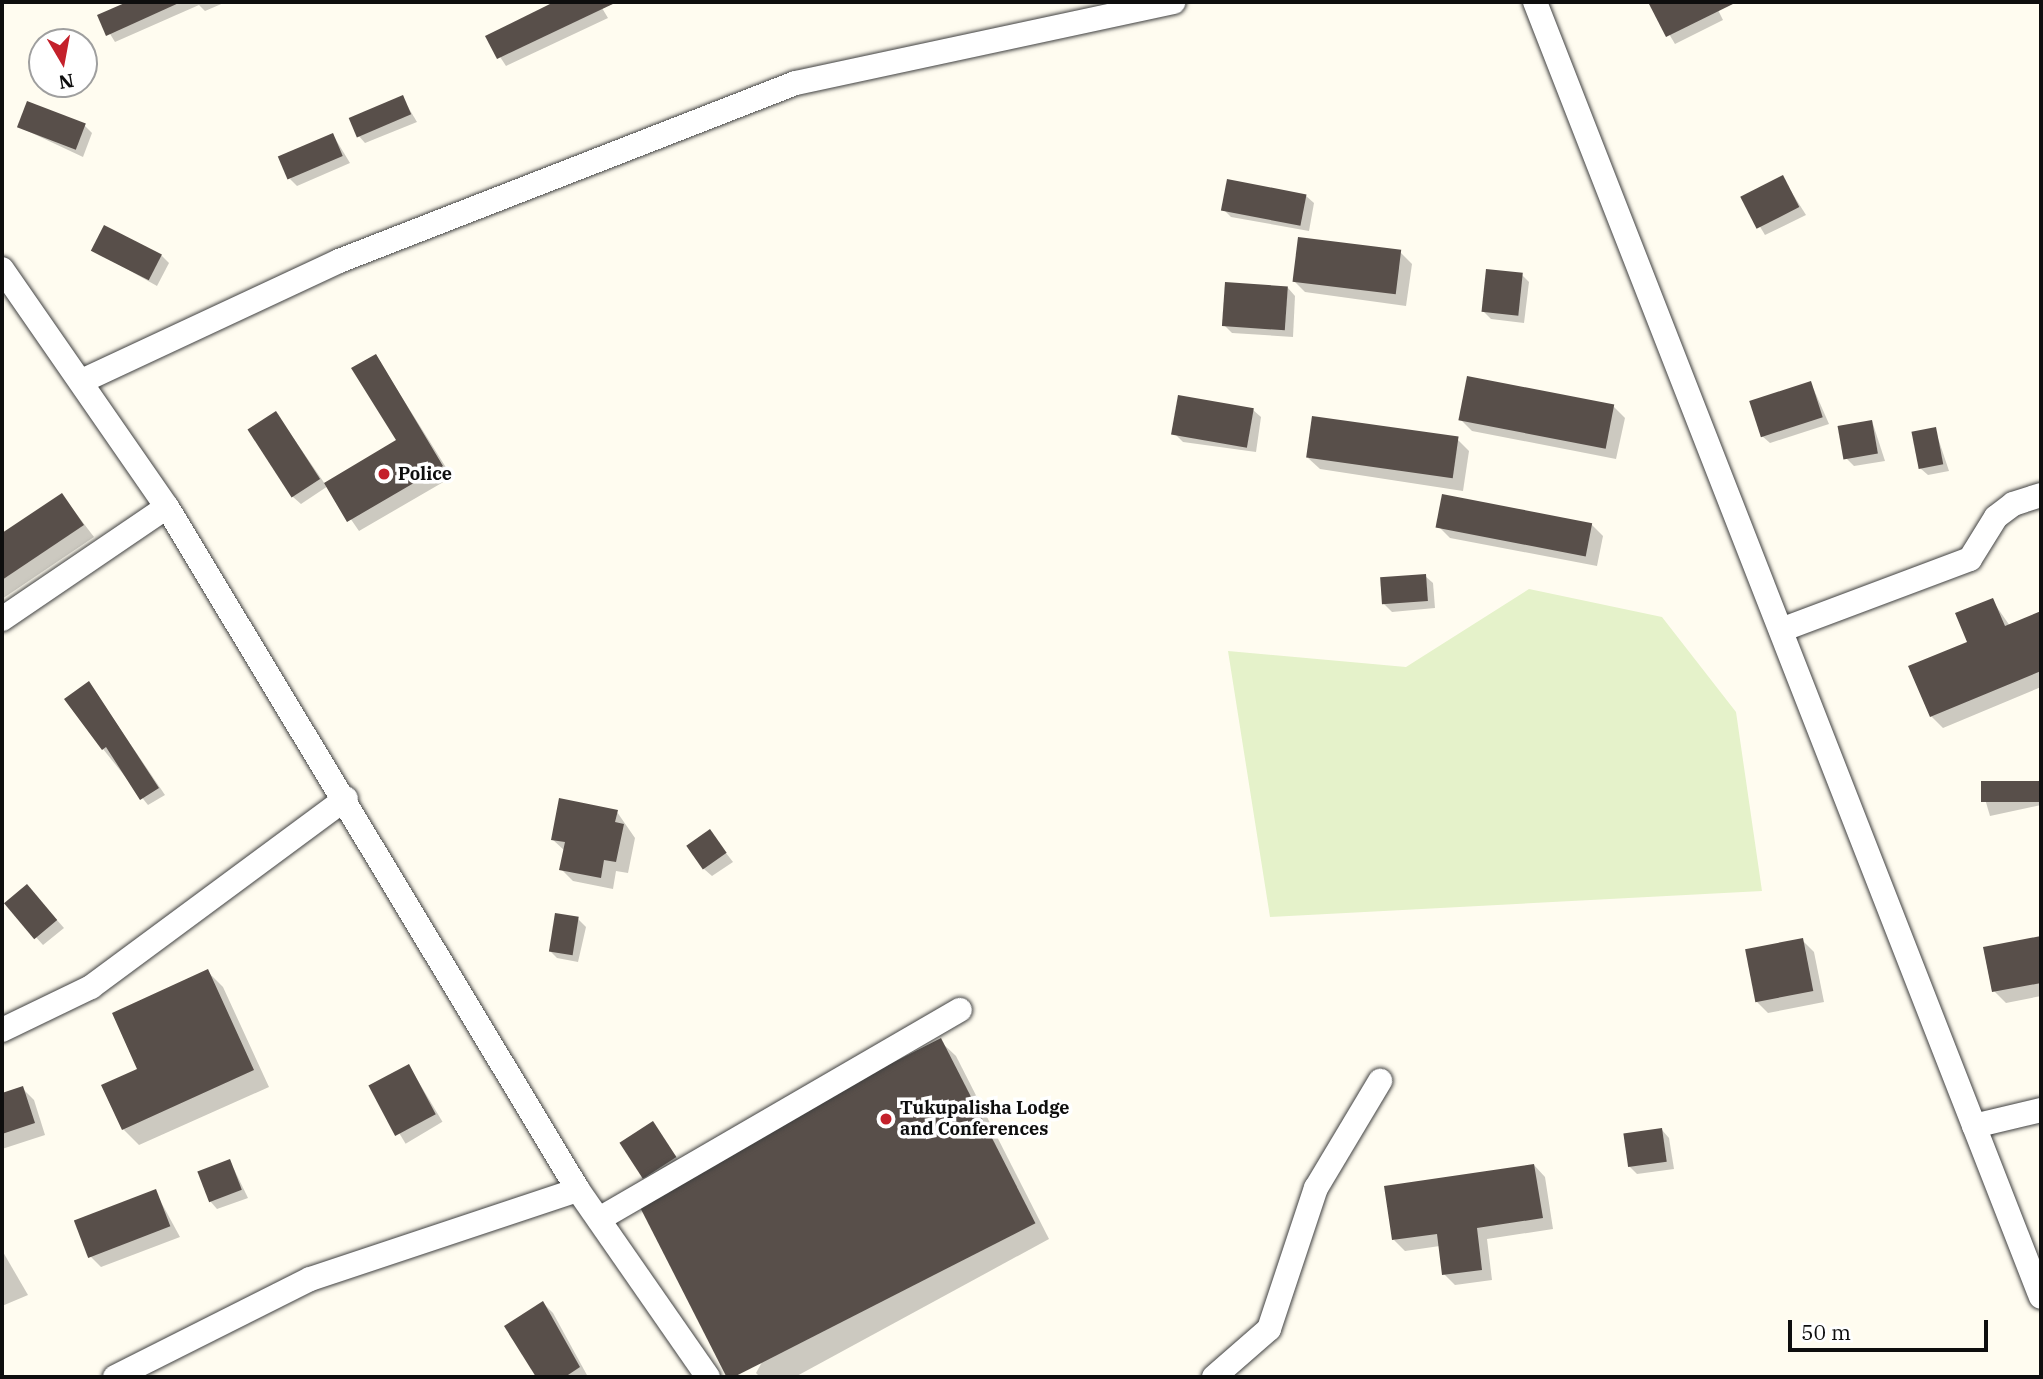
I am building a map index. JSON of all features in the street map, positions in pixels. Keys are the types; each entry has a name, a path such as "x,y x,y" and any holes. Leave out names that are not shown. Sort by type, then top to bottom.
{"street":[{"path":"82,381 339,261 796,83 1173,2"},
{"path":"1535,2 2041,1297"},
{"path":"2,269 167,507 345,798 578,1190 708,1377"},
{"path":"1781,630 1970,559 1996,517 2013,504 2041,495"},
{"path":"2,619 167,507"},
{"path":"2,1030 91,987 345,798"},
{"path":"598,1219 960,1010"},
{"path":"1214,1377 1269,1329 1316,1188 1380,1081"},
{"path":"1974,1126 2041,1110"},
{"path":"115,1377 310,1279 578,1190"}],"green space":[{"path":"1529,589 1662,617 1736,712 1762,891 1270,917 1228,651 1406,667"}],"building":[{"path":"127,2 181,2 106,36 97,15"},
{"path":"554,2 617,2 497,59 485,36"},
{"path":"1648,2 1737,2 1666,37"},
{"path":"403,95 411,114 357,137 349,118"},
{"path":"27,101 86,124 76,150 17,127"},
{"path":"333,133 343,156 288,179 278,156"},
{"path":"1783,175 1799,207 1757,229 1740,197"},
{"path":"1227,179 1307,194 1300,226 1221,210"},
{"path":"104,225 162,255 149,280 91,251"},
{"path":"1298,237 1401,250 1396,294 1293,282"},
{"path":"1486,269 1523,273 1518,316 1482,312"},
{"path":"1225,282 1288,286 1285,330 1222,326"},
{"name":"Police","path":"376,354 443,466 347,522 324,483 396,440 351,368"},
{"path":"1467,376 1614,405 1606,449 1458,420"},
{"path":"1811,381 1823,417 1761,437 1749,401"},
{"path":"1178,395 1254,408 1247,448 1171,434"},
{"path":"276,411 320,479 292,497 247,430"},
{"path":"1312,416 1459,437 1453,478 1306,458"},
{"path":"1872,420 1878,453 1843,460 1838,426"},
{"path":"1936,427 1943,464 1919,469 1911,432"},
{"path":"62,493 84,525 2,580 2,533"},
{"path":"1442,494 1592,523 1586,557 1436,527"},
{"path":"1426,574 1428,601 1382,604 1380,577"},
{"path":"1993,598 2005,626 2041,611 2041,671 1930,717 1908,666 1967,642 1955,613"},
{"path":"89,681 159,788 140,800 106,747 102,750 64,699"},
{"path":"1981,781 2041,781 2041,802 1981,802"},
{"path":"559,798 618,810 615,822 624,824 616,862 604,860 601,878 559,870 565,842 551,840"},
{"path":"710,829 727,853 703,869 686,846"},
{"path":"27,884 57,920 34,939 4,903"},
{"path":"555,913 579,917 573,955 549,952"},
{"path":"2041,936 2041,983 1992,992 1983,947"},
{"path":"1803,938 1813,991 1755,1002 1745,949"},
{"path":"208,969 254,1070 122,1130 101,1085 137,1069 112,1013"},
{"name":"Tukupalisha Lodge and Conferences","path":"941,1038 1035,1223 734,1377 727,1377 634,1195"},
{"path":"409,1064 436,1114 395,1136 368,1086"},
{"path":"23,1086 35,1123 2,1134 2,1093"},
{"path":"653,1121 676,1157 643,1179 619,1143"},
{"path":"1662,1128 1667,1162 1628,1167 1623,1133"},
{"path":"230,1159 242,1190 209,1202 197,1172"},
{"path":"1534,1164 1543,1218 1477,1228 1482,1270 1442,1275 1437,1234 1392,1240 1384,1186"},
{"path":"156,1189 170,1226 88,1258 74,1221"},
{"path":"543,1301 580,1367 565,1377 536,1377 504,1326"}],"place":[{"name":"Police","path":"384,474"},
{"name":"Tukupalisha Lodge and Conferences","path":"886,1119"}]}
